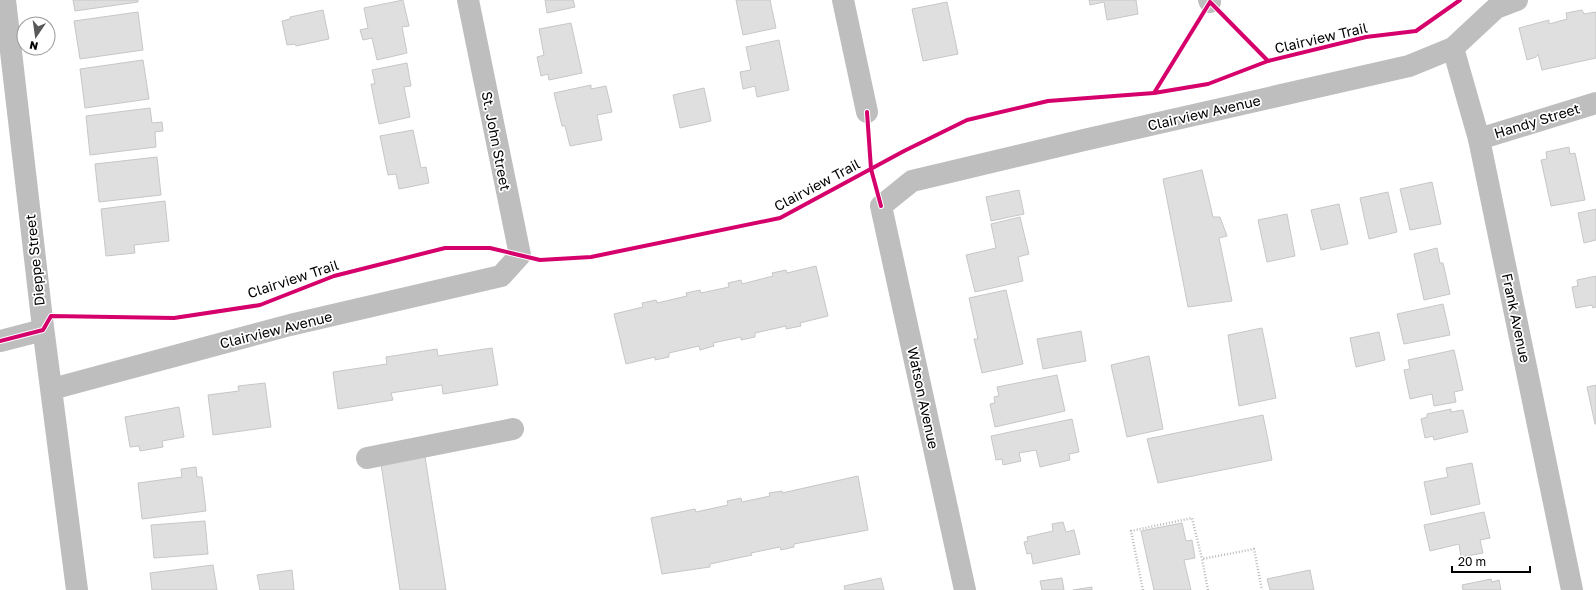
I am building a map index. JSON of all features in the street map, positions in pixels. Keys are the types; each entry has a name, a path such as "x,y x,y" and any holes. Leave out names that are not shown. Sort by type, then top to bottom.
{"street":[{"name":"Dieppe Street","path":"5,0 43,330 52,389 77,590"},
{"name":"St. John Street","path":"468,0 520,255 501,276"},
{"path":"843,0 867,112"},
{"name":"Clairview Avenue","path":"881,206 912,181 1409,66 1453,48 1496,8 1517,0"},
{"name":"Frank Avenue","path":"1453,48 1479,138 1572,590"},
{"name":"Handy Street","path":"1479,138 1596,104"},
{"name":"Watson Avenue","path":"881,206 964,590"},
{"name":"Clairview Avenue","path":"52,389 290,325 501,276"},
{"path":"0,341 43,330"},
{"path":"366,458 513,429"}],"path":[{"path":"1143,590 1131,531 1192,518 1208,590"},
{"path":"1202,559 1254,549 1262,590"}],"building":[{"path":"73,0 138,0 138,2 75,11"},
{"path":"403,0 409,26 402,27 407,53 377,60 372,38 363,40 360,30 368,28 364,8"},
{"path":"545,0 573,0 575,7 547,13"},
{"path":"736,0 770,0 776,28 743,35"},
{"path":"1089,0 1136,0 1138,14 1107,20 1104,2 1090,5"},
{"path":"947,2 958,54 923,61 912,9"},
{"path":"323,10 329,39 296,46 295,44 287,45 282,21 290,19 290,17"},
{"path":"1582,10 1584,14 1596,12 1596,58 1542,70 1538,54 1536,57 1527,60 1519,28 1549,20 1549,24 1567,19 1566,13"},
{"path":"138,12 143,50 80,59 74,21"},
{"path":"571,23 582,73 549,80 548,74 541,76 537,57 544,55 539,29"},
{"path":"779,40 789,90 757,97 755,86 743,89 740,72 751,70 746,47"},
{"path":"143,60 149,99 85,108 80,69"},
{"path":"407,63 411,86 404,87 410,117 379,124 371,84 375,84 372,70"},
{"path":"591,85 591,89 606,86 612,112 597,115 602,140 570,146 565,126 562,126 554,93"},
{"path":"704,88 711,121 680,128 673,95"},
{"path":"150,108 152,123 162,122 163,131 155,132 156,147 90,155 86,116"},
{"path":"413,130 421,168 426,167 429,183 399,189 396,174 388,175 380,136"},
{"path":"1569,147 1570,154 1575,153 1585,200 1551,206 1541,160 1547,159 1546,152"},
{"path":"157,157 161,195 99,202 95,164"},
{"path":"1202,170 1213,217 1220,217 1227,236 1219,238 1232,301 1188,307 1163,179"},
{"path":"1432,182 1441,224 1410,230 1400,189"},
{"path":"1019,190 1024,214 991,221 986,197"},
{"path":"1388,192 1397,232 1369,239 1360,198"},
{"path":"165,201 169,241 134,245 135,253 106,256 101,209"},
{"path":"1339,204 1348,244 1321,250 1311,210"},
{"path":"1596,209 1596,240 1584,243 1578,213"},
{"path":"1287,214 1295,256 1267,262 1258,220"},
{"path":"1020,217 1029,254 1018,257 1023,281 975,292 966,255 996,248 991,224"},
{"path":"1437,248 1440,263 1443,263 1450,294 1424,300 1414,254"},
{"path":"816,266 828,316 800,323 801,326 786,329 786,326 755,333 755,337 741,340 741,337 713,343 714,346 700,350 699,346 669,353 669,357 655,360 655,357 626,364 614,314 643,307 642,303 656,300 657,303 687,296 686,293 700,290 701,293 729,287 728,283 741,280 742,284 773,276 772,273 786,270 787,273"},
{"path":"1596,276 1596,307 1593,308 1592,305 1576,308 1572,287 1578,286 1577,280"},
{"path":"1006,290 1023,364 982,373 974,339 978,339 969,298"},
{"path":"1443,304 1450,335 1404,344 1397,314"},
{"path":"1262,328 1276,398 1239,406 1228,335"},
{"path":"1081,331 1086,361 1043,369 1037,339"},
{"path":"1379,332 1385,360 1356,367 1350,338"},
{"path":"492,348 498,385 443,394 442,385 391,393 393,400 338,409 333,372 387,364 386,357 437,349 438,356"},
{"path":"1454,350 1463,390 1454,392 1456,402 1434,406 1432,394 1410,399 1404,370 1410,369 1408,360"},
{"path":"1149,356 1163,429 1127,437 1111,365"},
{"path":"1057,375 1065,411 995,427 990,404 995,403 994,397 999,396 997,387"},
{"path":"265,383 271,427 213,435 208,395 239,391 238,386"},
{"path":"1596,385 1596,424 1595,424 1587,387"},
{"path":"179,407 184,437 162,441 163,447 140,451 139,446 130,447 125,417"},
{"path":"1451,409 1451,412 1463,410 1468,432 1434,440 1433,436 1425,438 1421,419 1427,417 1427,414"},
{"path":"1263,415 1272,460 1158,483 1147,439"},
{"path":"1072,419 1079,452 1069,454 1070,460 1040,467 1036,450 1019,453 1021,461 1003,465 1002,459 996,460 991,436"},
{"path":"425,457 446,590 400,590 381,464"},
{"path":"1472,463 1480,504 1431,515 1424,482 1448,477 1446,468"},
{"path":"196,467 197,477 202,477 206,511 142,519 138,483 182,477 181,469"},
{"path":"858,476 868,530 794,544 794,547 781,550 780,547 751,553 752,555 710,564 710,567 662,574 651,518 695,509 696,512 728,505 727,501 741,498 742,502 770,496 769,493 782,491 782,493"},
{"path":"1484,512 1490,538 1480,540 1483,553 1461,557 1459,544 1430,551 1424,525"},
{"path":"205,521 208,554 154,558 151,525"},
{"path":"1063,522 1066,532 1074,530 1080,554 1033,564 1031,553 1027,554 1024,542 1028,541 1027,537 1053,531 1052,524"},
{"path":"1182,523 1186,541 1192,540 1195,558 1184,560 1191,590 1154,590 1141,531"},
{"path":"213,565 217,590 152,590 150,573"},
{"path":"292,570 294,590 260,590 257,575"},
{"path":"1310,570 1314,590 1270,590 1267,579"},
{"path":"881,578 884,590 845,590 844,586"},
{"path":"1062,578 1064,590 1042,590 1040,581"},
{"path":"1491,579 1492,582 1499,580 1501,590 1463,590 1462,585"},
{"path":"1092,587 1092,590 1073,590"}],"cycle path":[{"name":"Clairview Trail","path":"0,341 43,330 51,316 174,318 260,305 334,276 445,248 490,248 540,260 591,257 780,218 904,151 967,120 1048,101 1154,93 1208,84 1268,61 1366,37 1416,31 1460,0"},
{"path":"1154,93 1210,2 1268,61"},
{"path":"867,112 871,169 881,206"}]}
